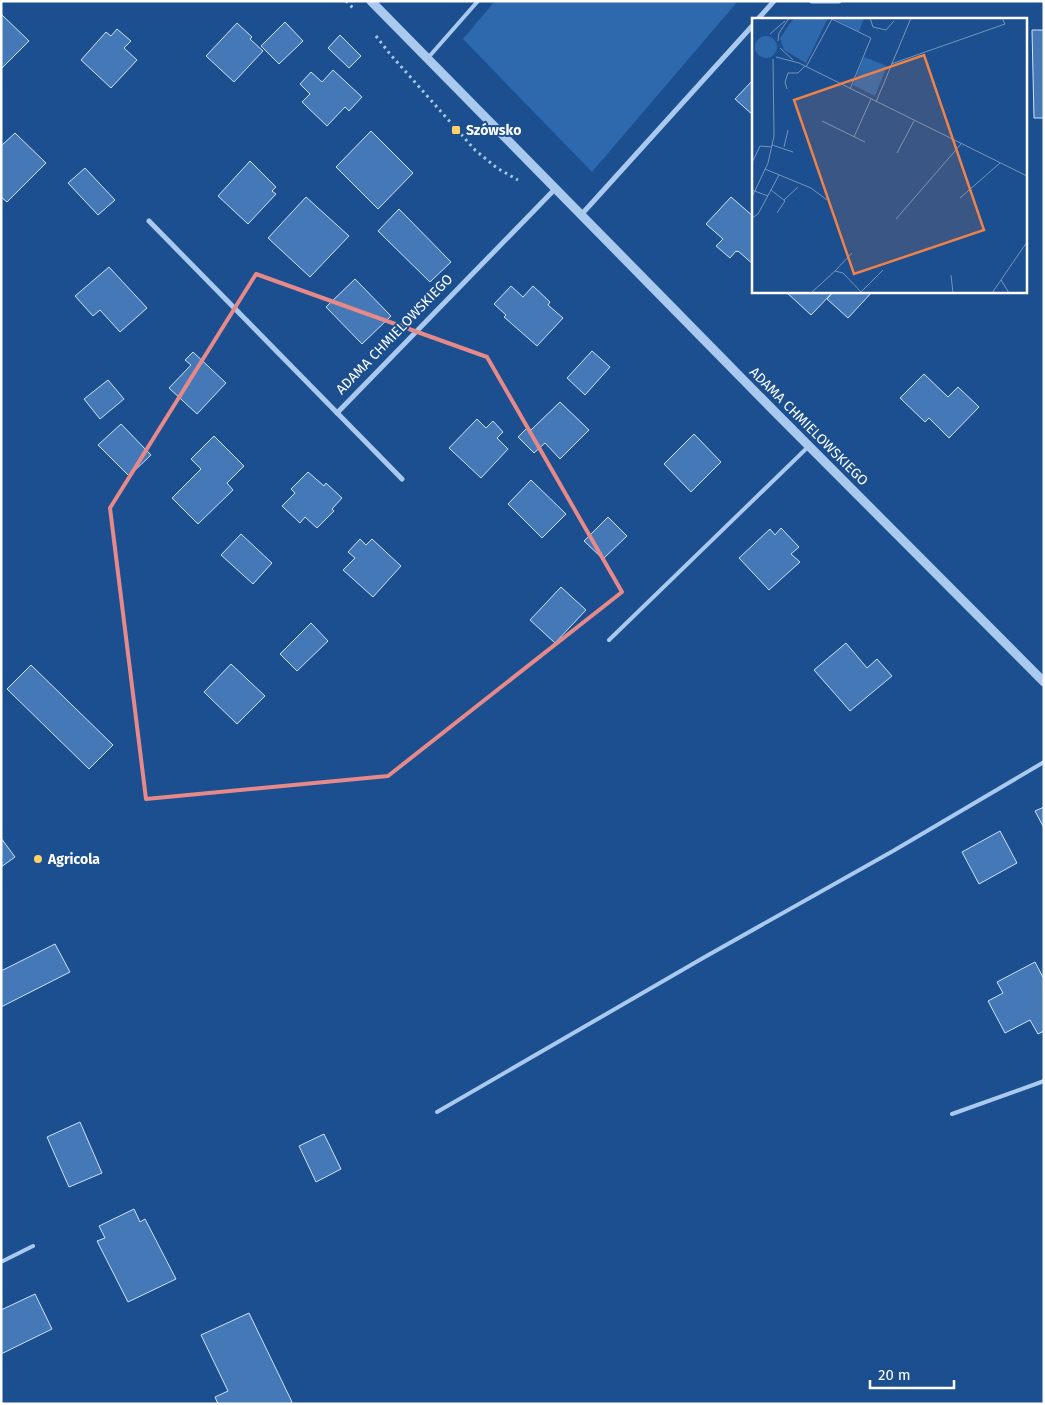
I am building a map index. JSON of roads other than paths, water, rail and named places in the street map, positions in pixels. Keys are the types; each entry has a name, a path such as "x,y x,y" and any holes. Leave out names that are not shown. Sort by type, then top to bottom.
{"street":[{"name":"ADAMA CHMIELOWSKIEGO","path":"371,1 1044,682"},
{"path":"759,18 774,1"},
{"path":"812,1 840,1"},
{"path":"581,215 752,26"},
{"name":"ADAMA CHMIELOWSKIEGO","path":"337,413 555,189"},
{"name":"ADAMA CHMIELOWSKIEGO","path":"149,221 402,480"}],"lane":[{"path":"427,59 478,1"},
{"path":"609,640 809,446"},
{"path":"437,1112 702,958 893,851 1044,762"},
{"path":"952,1114 1044,1081"},
{"path":"1,1262 33,1246"}],"place":[{"name":"Szówsko","path":"456,130"},
{"name":"Agricola","path":"38,859"}]}
